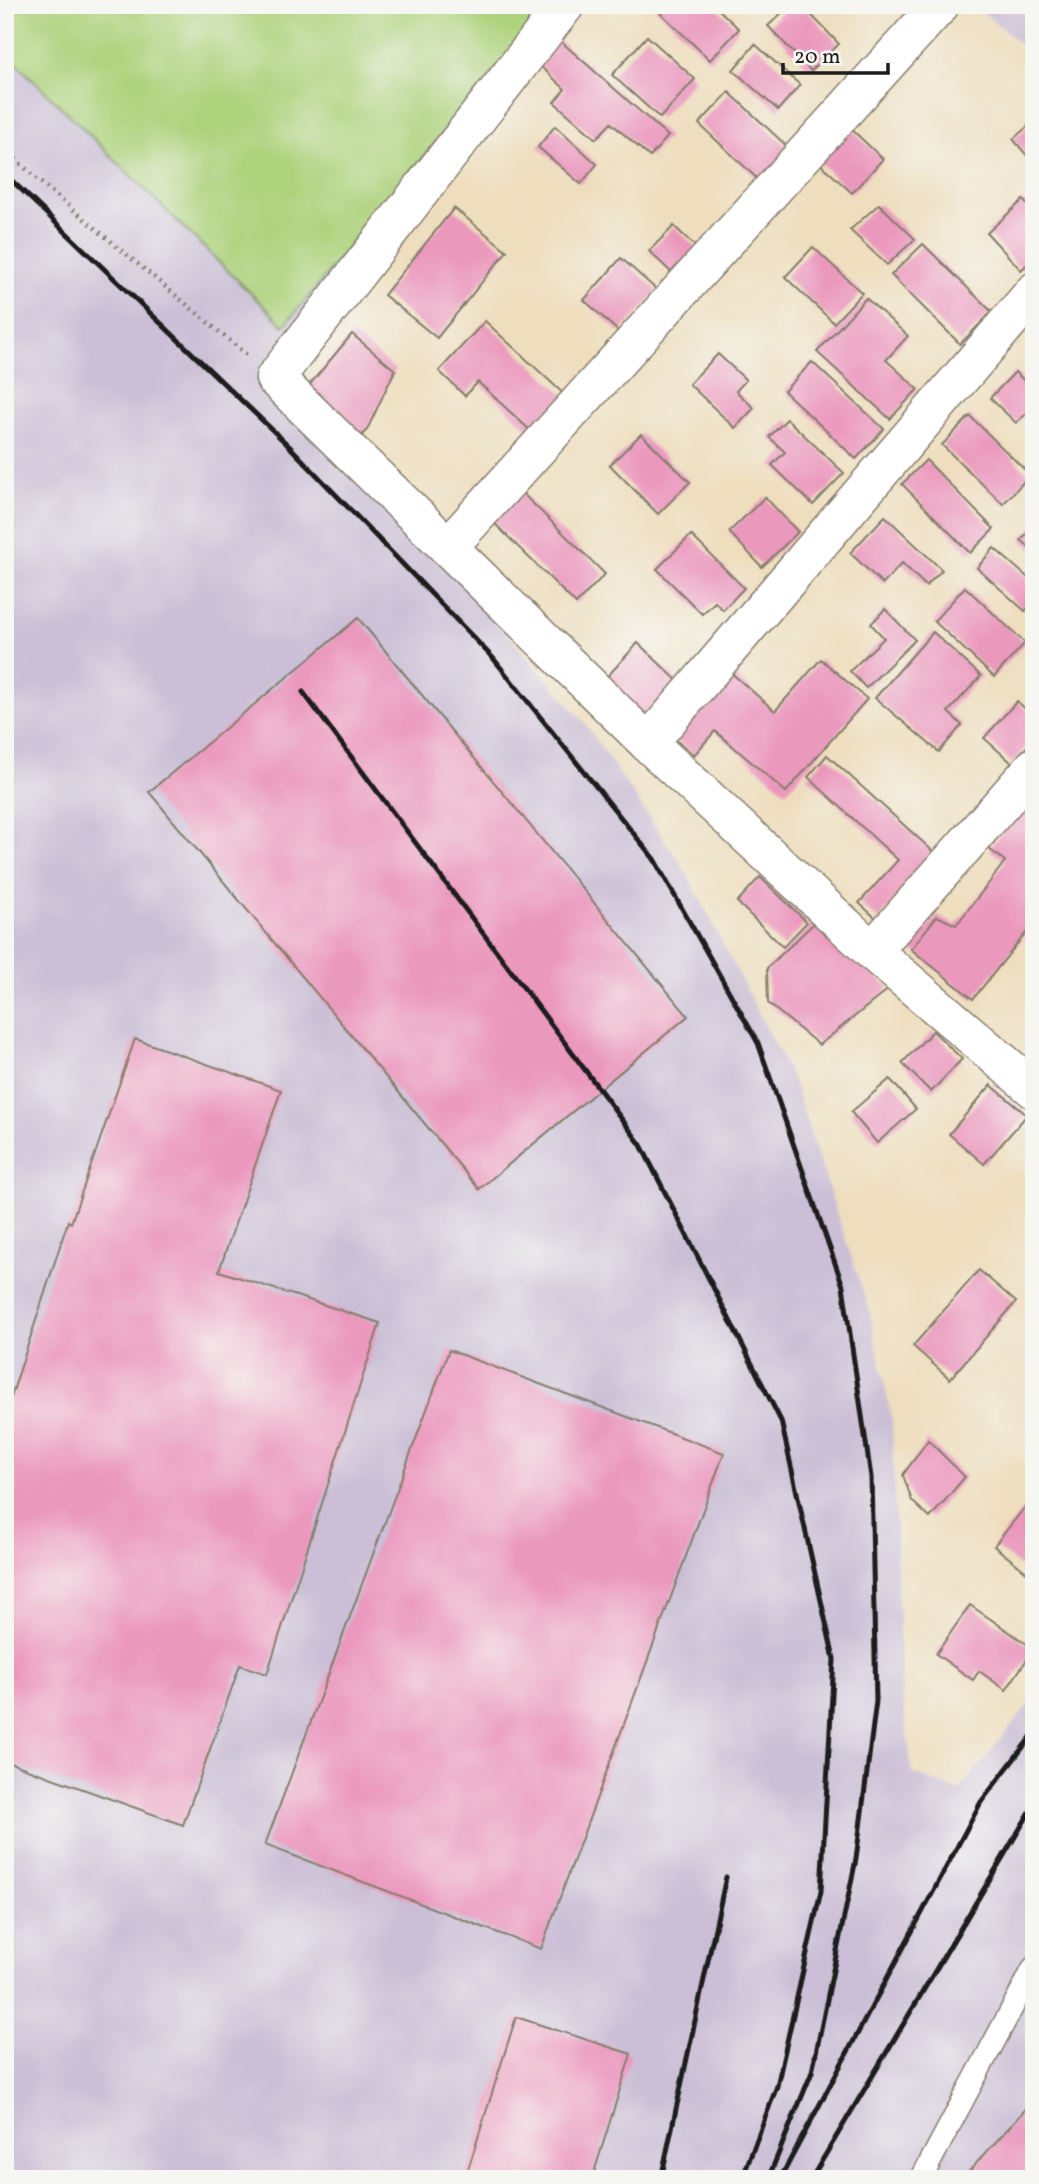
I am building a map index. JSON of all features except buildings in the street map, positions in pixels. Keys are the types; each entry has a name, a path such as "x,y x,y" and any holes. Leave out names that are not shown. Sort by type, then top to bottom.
{"street":[{"path":"565,5 275,378 649,743 872,950 1034,1089"},
{"path":"448,547 939,6"},
{"path":"649,743 1034,292"},
{"path":"872,950 1034,767"}],"lane":[{"path":"921,2179 1034,1967"}],"path":[{"path":"5,149 40,182 275,378"}],"shaded area":[{"path":"549,5 584,5 279,386 457,575 584,722 685,870 792,1078 870,1313 892,1421 901,1685 912,1773 959,1791 1034,1698 1034,2179 5,2179 5,52 284,326"},
{"path":"975,5 1034,5 1034,42 1020,44"}],"green space":[{"path":"5,5 549,5 284,326 5,52"}],"railway":[{"path":"5,174 289,446 493,658 654,859 758,1043 843,1286 871,1477 876,1701 856,1859 812,2072 768,2179"},
{"path":"303,692 641,1145 781,1421 834,1659 821,1891 777,2086 742,2179"},
{"path":"780,2179 981,1802 1034,1733"},
{"path":"811,2179 1034,1805"},
{"path":"661,2179 726,1877"}]}
